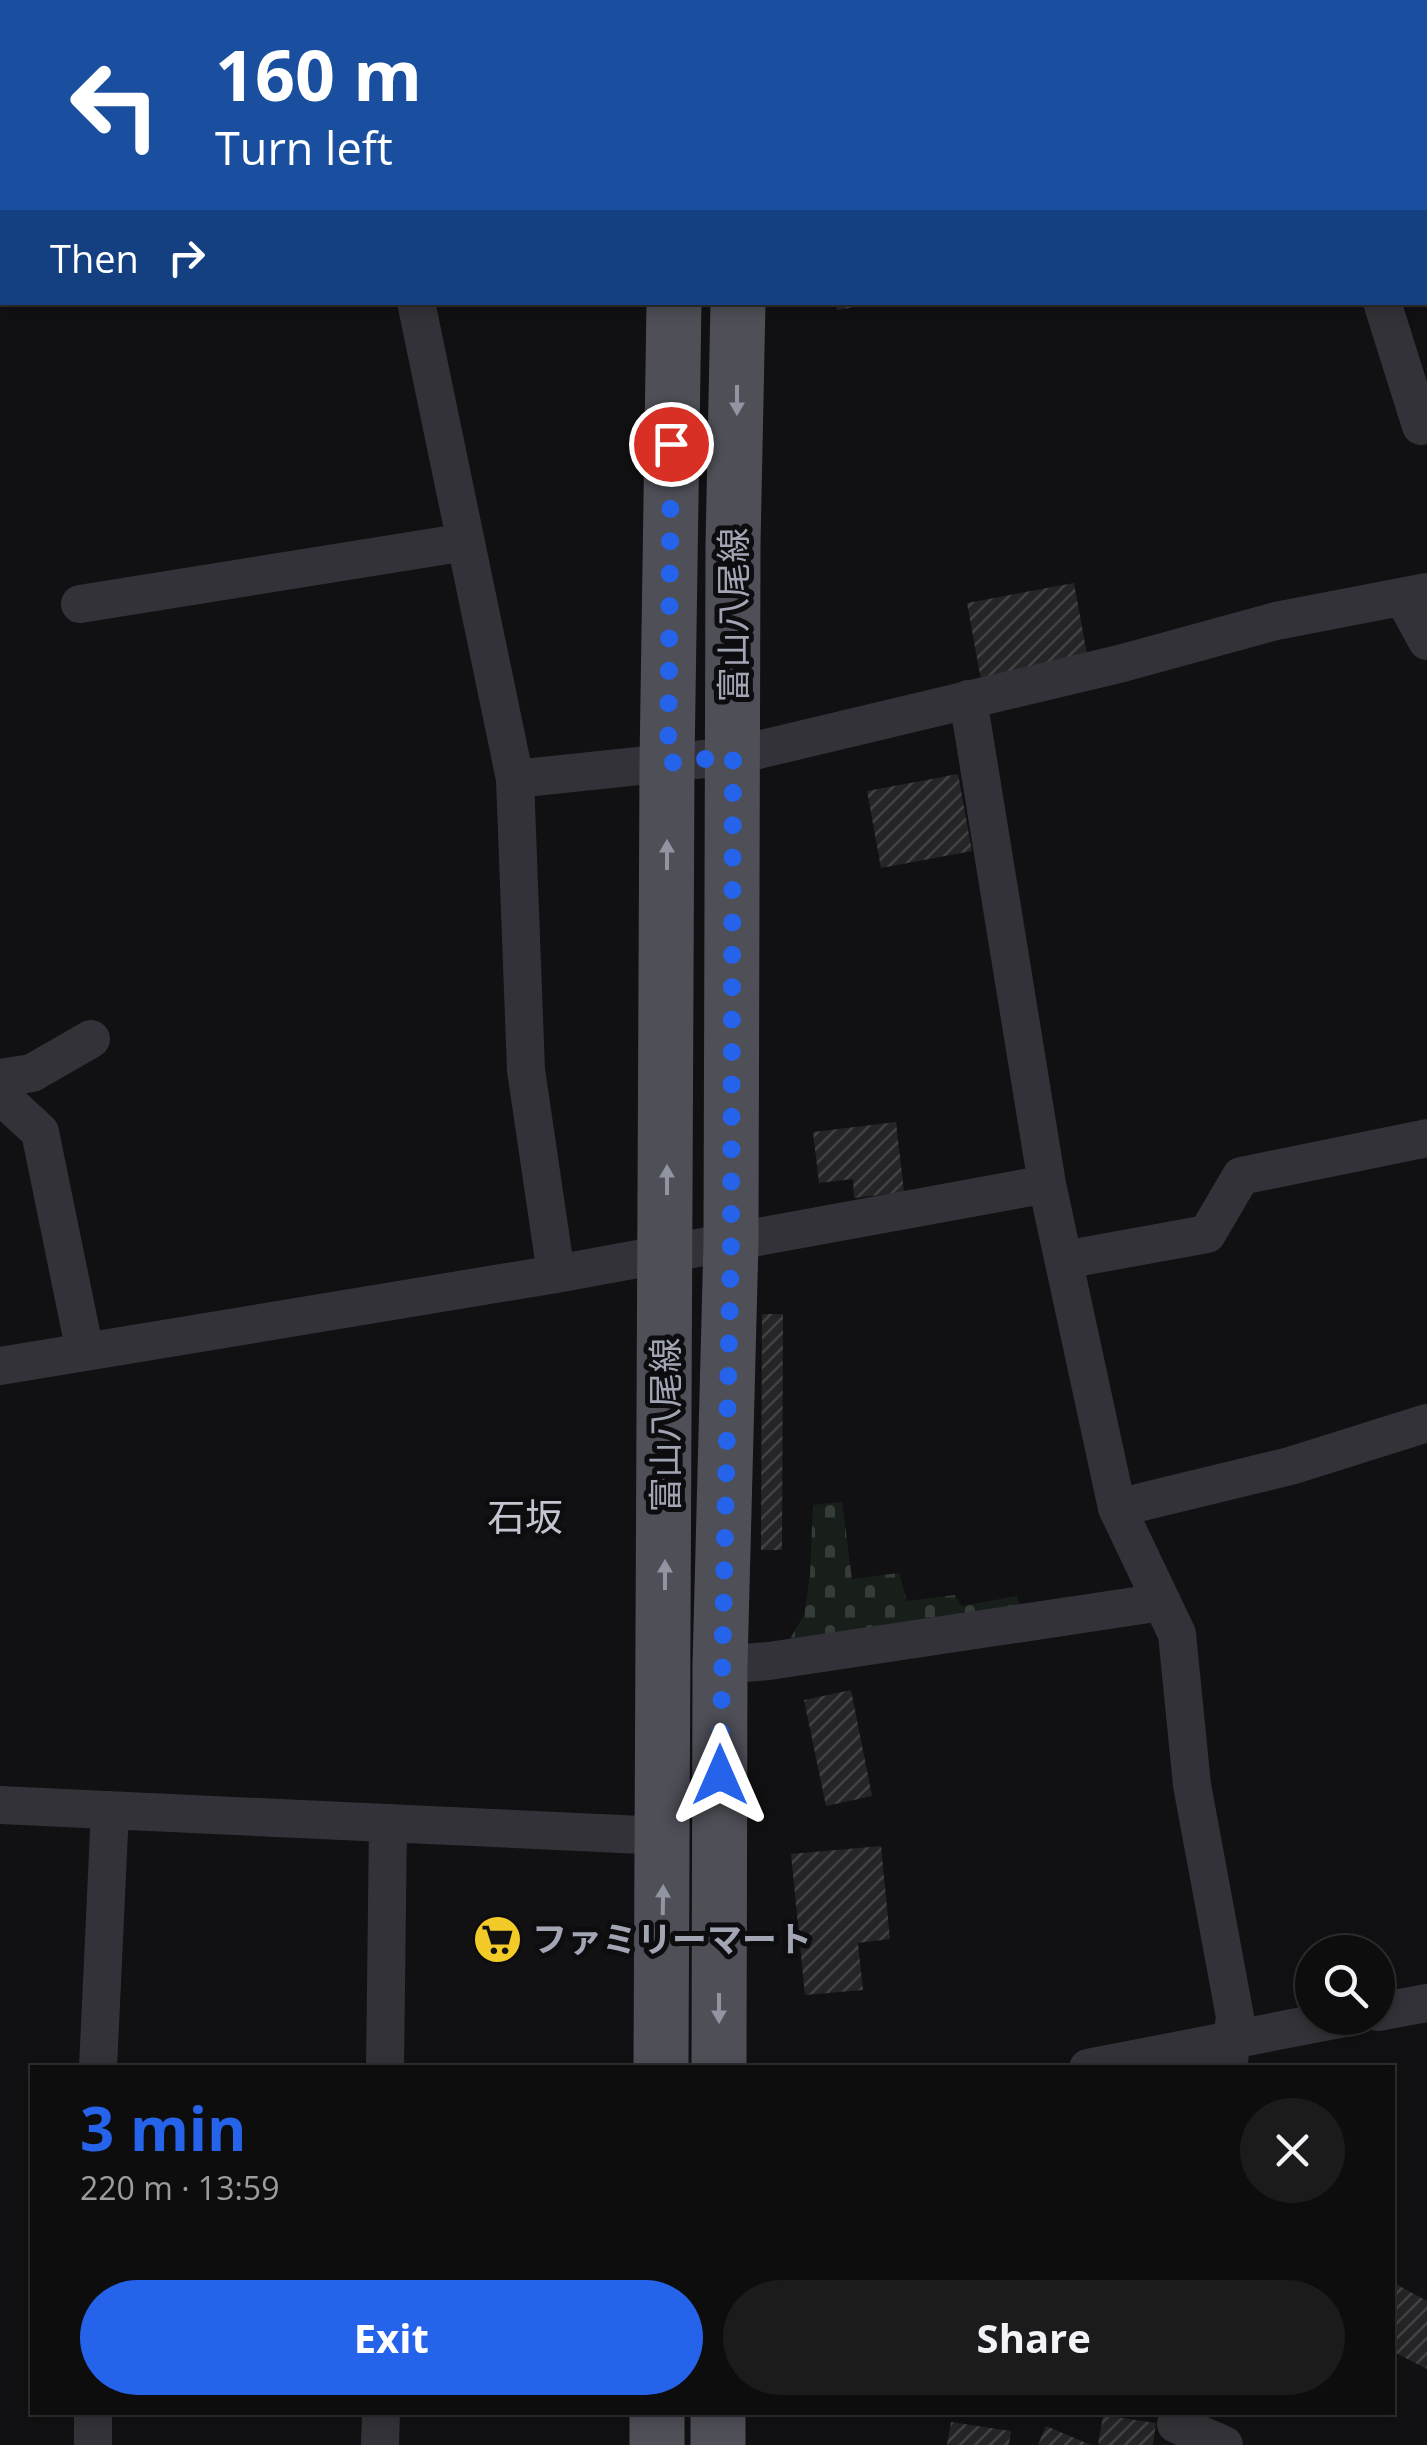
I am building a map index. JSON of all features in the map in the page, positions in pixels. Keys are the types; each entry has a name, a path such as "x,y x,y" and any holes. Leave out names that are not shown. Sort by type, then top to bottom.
{"main road":[{"name":"富山八尾線","path":"662,2065 674,305"},
{"name":"富山八尾線","path":"719,2065 720,1665 731,1242 738,305"},
{"path":"657,2445 658,2415"},
{"path":"718,2415 718,2445"}],"street":[{"path":"417,305 515,780 526,1070 556,1274"},
{"path":"1383,305 1425,433"},
{"path":"80,604 466,542"},
{"path":"515,780 733,756 1119,664 1276,622 1415,594 1427,641"},
{"path":"968,699 1047,1184 1117,1508 1177,1634 1192,1785 1235,2018 1230,2052"},
{"path":"0,1078 32,1073 91,1039"},
{"path":"0,1095 40,1132 85,1352"},
{"path":"1064,1260 1208,1234 1241,1176 1427,1138"},
{"path":"0,1366 556,1274 1047,1184"},
{"path":"1117,1508 1290,1466 1427,1423"},
{"path":"720,1665 1162,1602"},
{"path":"0,1805 664,1836"},
{"path":"98,2065 110,1810"},
{"path":"385,2065 388,1823"},
{"path":"1395,2009 1427,2003"},
{"path":"1115,2065 1230,2052 1295,2033"},
{"path":"93,2415 93,2445"},
{"path":"380,2445 381,2415"},
{"path":"1174,2427 1224,2445"}],"green space":[{"path":"842,1502 852,1579 899,1573 907,1601 955,1595 962,1606 1017,1596 1023,1621 783,1651 804,1615 813,1505"}],"building":[{"path":"836,305 868,305 837,310"},
{"path":"1074,583 1088,660 981,680 967,603"},
{"path":"958,774 972,851 881,868 867,791"},
{"path":"896,1122 904,1192 854,1198 853,1179 819,1183 813,1132"},
{"path":"762,1314 783,1314 782,1550 761,1550"},
{"path":"851,1690 872,1796 826,1806 804,1700"},
{"path":"881,1846 890,1939 858,1943 863,1990 805,1995 791,1854"},
{"path":"1395,2284 1427,2301 1427,2369 1395,2353"},
{"path":"1103,2415 1156,2423 1153,2445 1098,2445"},
{"path":"951,2422 1011,2431 1009,2445 947,2445"},
{"path":"1046,2426 1091,2445 1038,2445"}],"place":[{"name":"ファミリーマート","path":"497,1940"}],"district":[{"name":"石坂","path":"525,1518"}],"route":[{"path":"671,444 668,763 733,756 731,1242 720,1775"}]}
